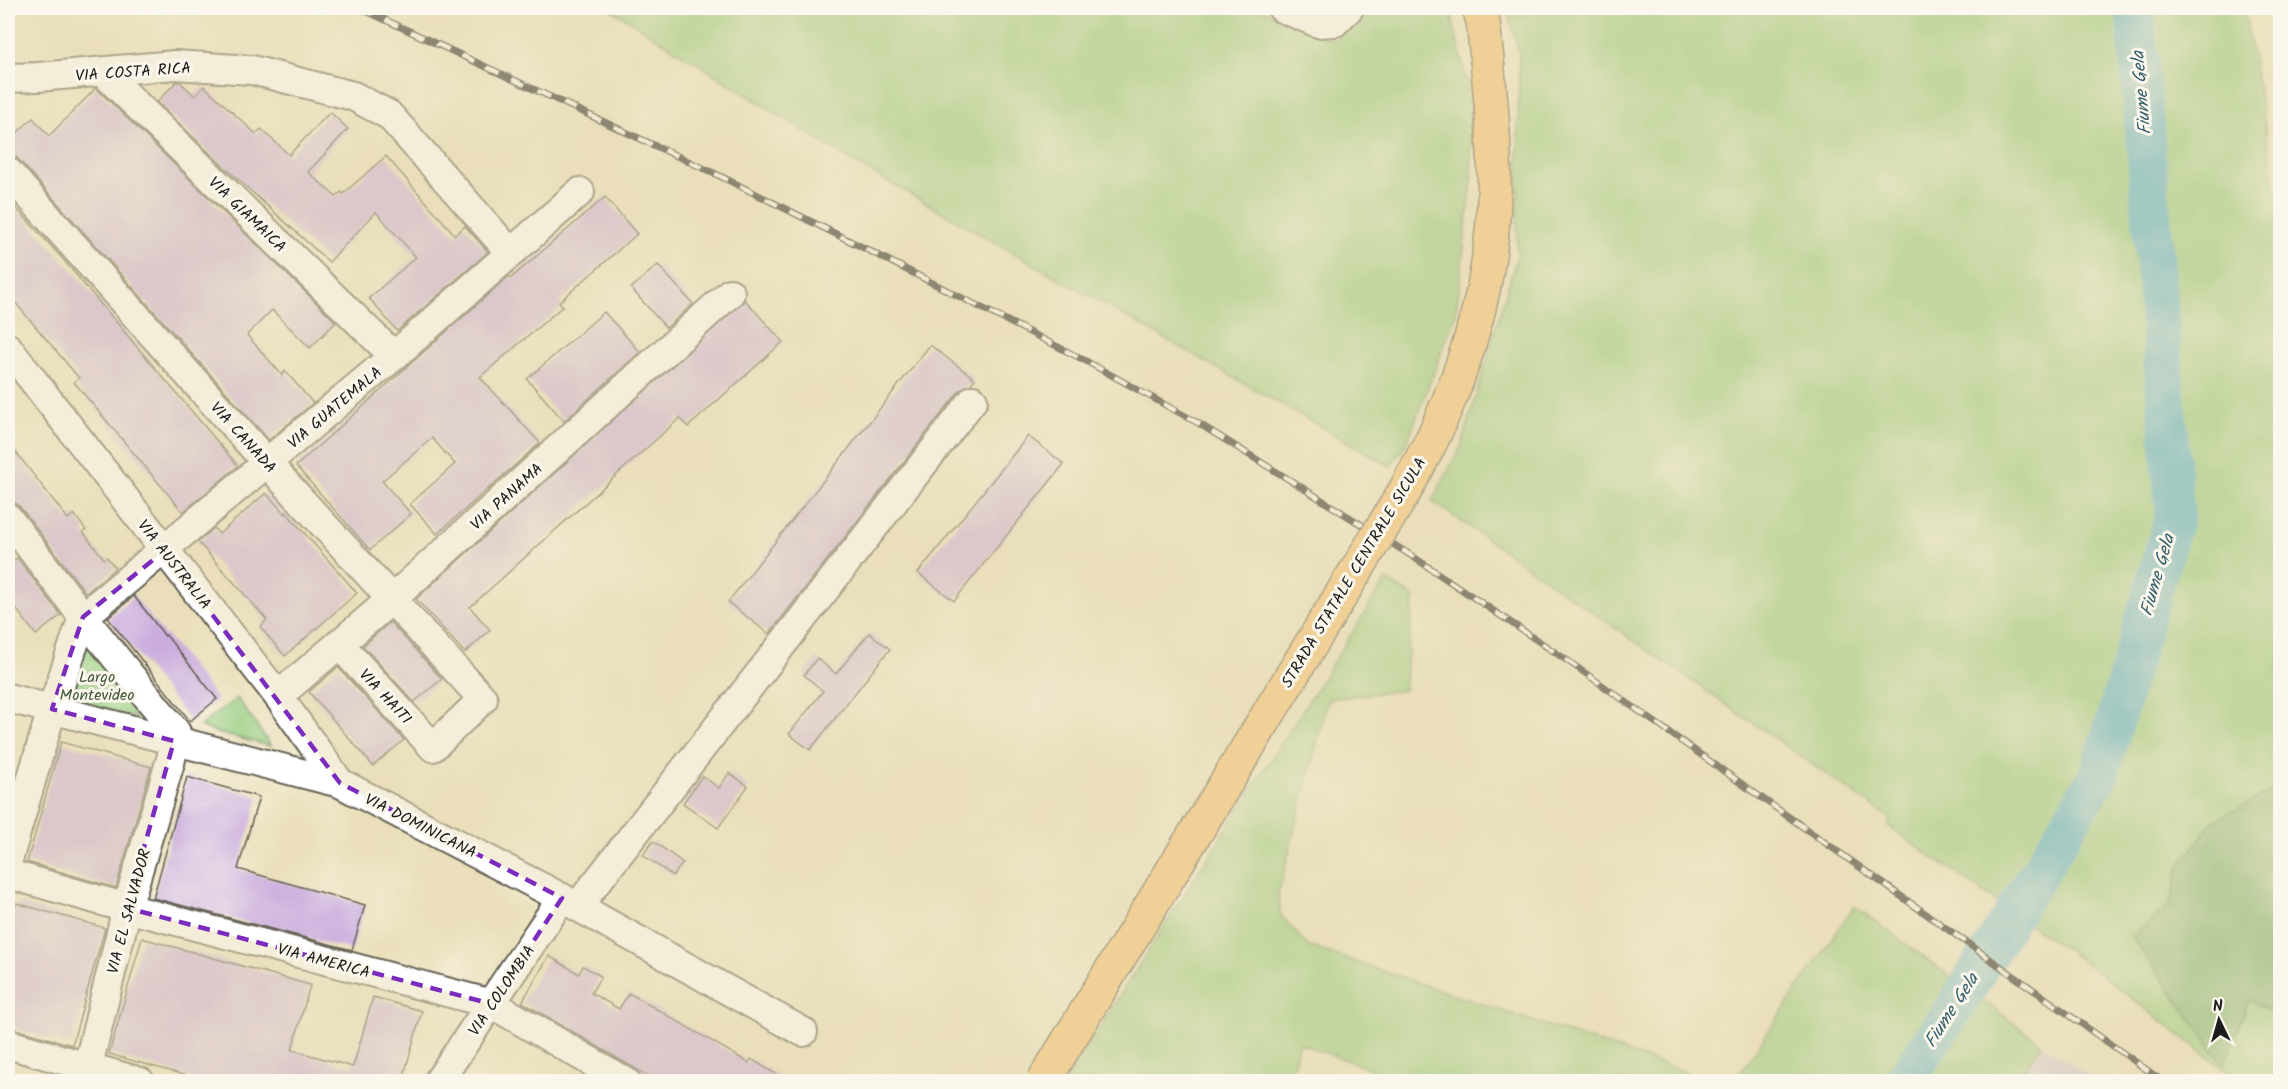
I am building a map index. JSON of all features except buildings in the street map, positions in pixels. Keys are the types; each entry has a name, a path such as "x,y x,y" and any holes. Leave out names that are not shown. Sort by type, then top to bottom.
{"main road":[{"name":"STRADA STATALE CENTRALE SICULA","path":"1043,1082 1406,489 1443,414 1467,354 1486,272 1494,200 1493,118 1483,21 1479,8"}],"street":[{"path":"1282,8 1318,23 1335,22 1349,8"},
{"name":"VIA COSTA RICA","path":"8,78 38,78 175,66 252,70 353,96 389,115 511,254"},
{"name":"VIA GIAMAICA","path":"103,72 394,357"},
{"name":"VIA CANADA","path":"8,172 267,464 483,699 433,747"},
{"name":"VIA GUATEMALA","path":"83,617 394,357 580,192"},
{"name":"VIA PANAMA","path":"278,696 392,599 730,293"},
{"name":"VIA AUSTRALIA","path":"8,348 278,696 340,783"},
{"name":"VIA COLOMBIA","path":"438,1082 492,1004 570,902 973,400"},
{"path":"8,518 83,617 176,732 174,741"},
{"path":"8,860 52,709 83,617"},
{"name":"VIA HAITI","path":"339,644 433,747"},
{"name":"VIA DOMINICANA","path":"8,698 340,783 570,902 803,1032"},
{"name":"VIA EL SALVADOR","path":"86,1074 127,908 174,741"},
{"name":"VIA AMERICA","path":"8,874 127,908 492,1004 626,1081"},
{"path":"8,1044 86,1074 140,1082"}],"highlighted area":[{"path":"164,551 340,783 562,898 492,1004 127,908 174,741 52,709 83,617"}],"shaded area":[{"path":"2042,1044 2096,1081 2016,1082"}],"green space":[{"path":"609,8 1257,8 1335,41 1360,8 1450,8 1469,93 1472,179 1456,313 1407,443 1390,466 855,163"},
{"path":"1507,8 2244,8 2276,189 2280,191 2280,861 2179,867 2170,905 2132,937 2224,1065 2249,1000 2280,1015 2280,1081 2240,1081 2087,964 1888,826 1891,819 1432,501 1461,447 1517,256 1519,54"},
{"path":"1386,580 1414,597 1404,690 1328,699 1278,895 1281,916 1308,946 1713,1081 1402,1081 1299,1043 1289,1081 1065,1081"},
{"name":"Largo Montevideo","path":"87,637 152,721 69,702"},
{"path":"237,698 271,746 217,733 200,726"},
{"path":"2278,788 2280,1015 2249,1000 2224,1065 2132,937 2170,905 2179,867 2212,822"},
{"path":"1854,906 2042,1044 2016,1081 1720,1081 1741,1072"}],"waterway":[{"name":"Fiume Gela","path":"1903,1082 1951,1014 2099,775 2175,514 2135,8"}],"railway":[{"path":"360,8 720,176 1084,360 1198,423 1412,556 1568,661 2164,1082"}]}
